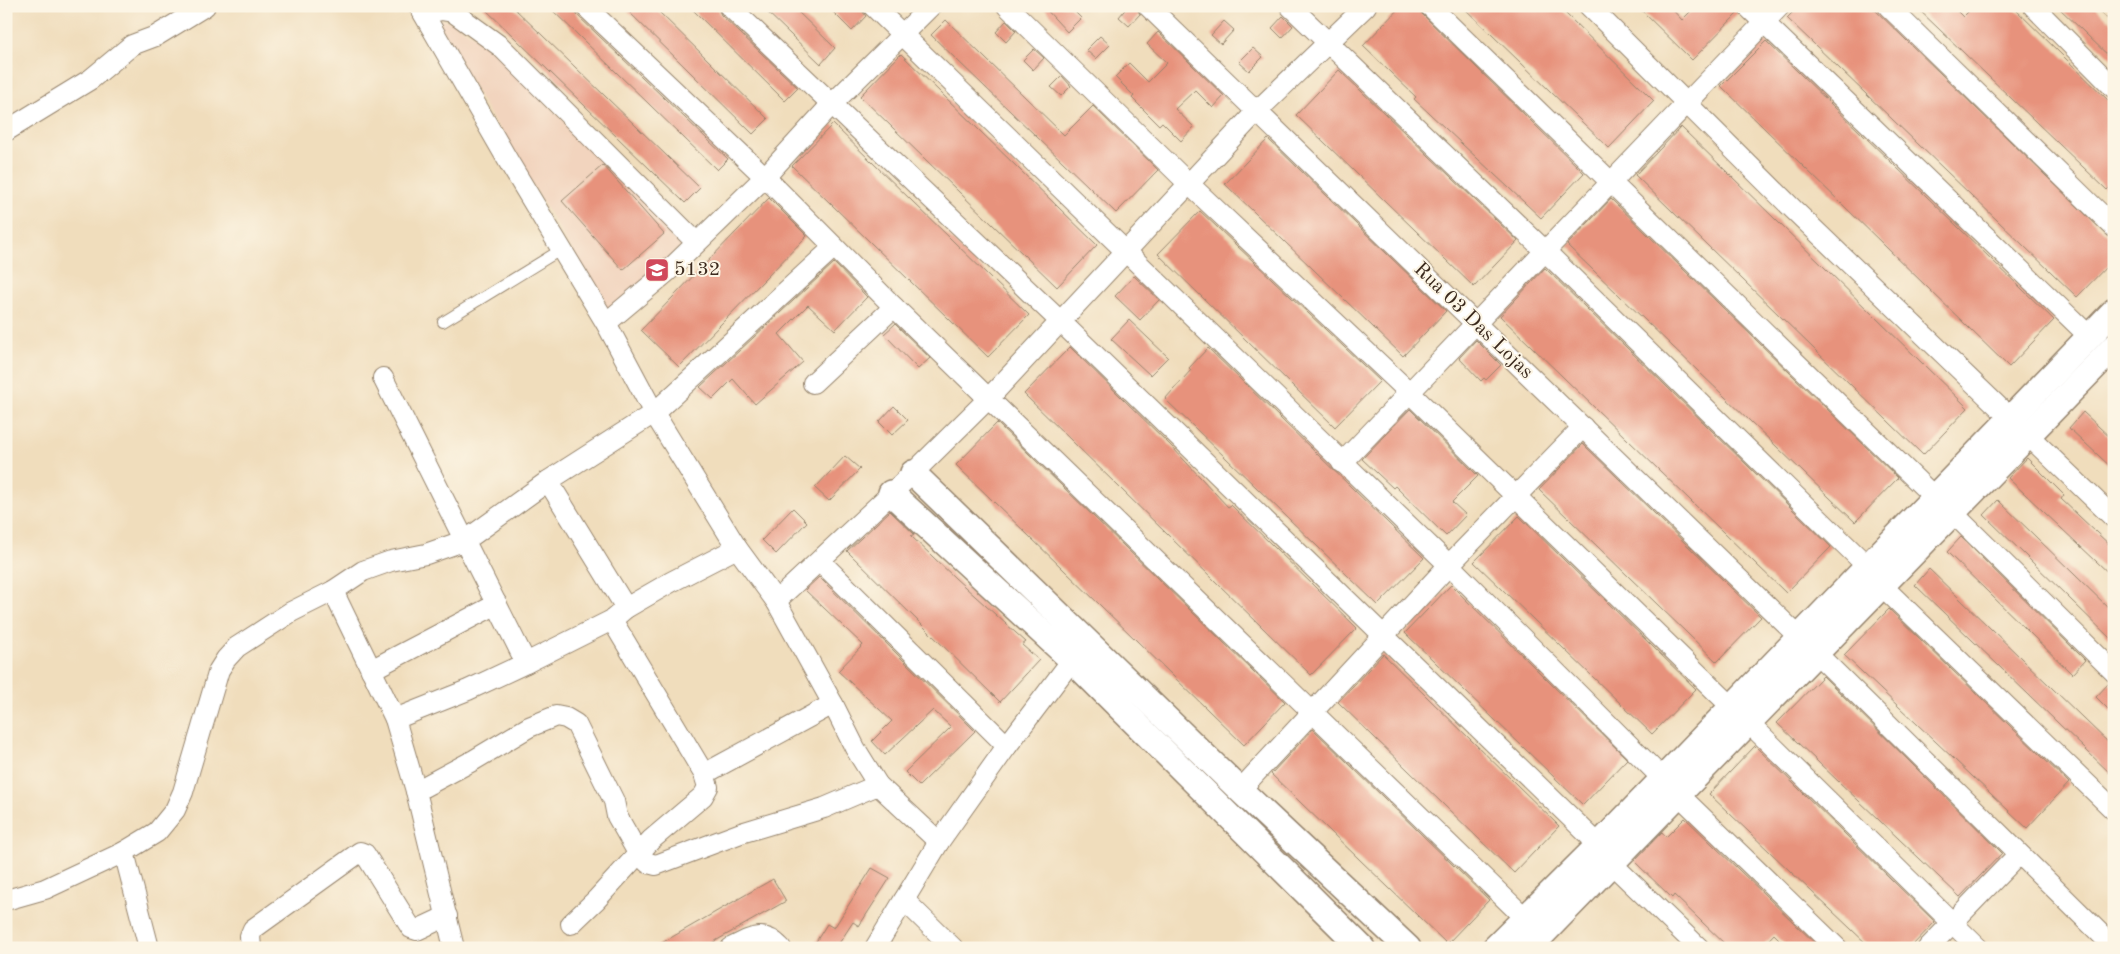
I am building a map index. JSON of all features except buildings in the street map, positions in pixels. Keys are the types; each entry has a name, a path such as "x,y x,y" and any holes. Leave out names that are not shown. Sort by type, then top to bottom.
{"street":[{"path":"6,131 91,79 132,45 156,36 205,6"},
{"path":"585,6 765,177 988,399 1525,918"},
{"path":"729,6 1061,322 1384,636 1699,948"},
{"path":"873,6 1450,566 1670,787 1837,948"},
{"path":"606,323 668,271 765,177 831,105 931,6"},
{"path":"1007,6 1189,184 1409,392 1978,948"},
{"name":"Rua 03 Das Lojas","path":"1148,6 1798,636"},
{"path":"1290,6 1545,251 2114,810"},
{"path":"776,601 913,473 988,399 1256,112 1366,6"},
{"path":"1430,6 1934,497"},
{"path":"1589,6 1687,104 2114,518"},
{"path":"1747,6 2089,336"},
{"path":"1342,463 1780,6"},
{"path":"1888,6 2114,227"},
{"path":"2033,6 2114,88"},
{"path":"421,10 453,12 500,46 696,242"},
{"path":"421,10 606,323 654,412 737,548 776,601 833,704 854,748 878,785 939,842"},
{"path":"6,900 45,890 124,852 157,832 175,810 183,792 219,670 237,647 291,612 334,591 363,571 391,560 426,554 466,540 548,481 654,412 834,247"},
{"path":"813,383 894,307"},
{"path":"1739,714 1816,653 1934,497 2114,311"},
{"path":"1529,948 1605,854 1739,714 1798,636 1953,513 2028,435 2111,355"},
{"path":"383,378 466,540 526,663"},
{"path":"1240,790 1583,427"},
{"path":"913,473 1240,790 1408,948"},
{"path":"548,481 704,774 706,792 638,853 596,900 571,924"},
{"path":"891,493 1072,660 1362,948"},
{"path":"1953,513 2114,672"},
{"path":"395,719 468,690 526,663 619,614 671,582 737,548"},
{"path":"820,561 1007,746"},
{"path":"334,591 395,719 416,791 454,948"},
{"path":"371,670 497,604"},
{"path":"1816,653 2114,947"},
{"path":"875,948 939,842 1007,746 1072,660"},
{"path":"704,774 833,704"},
{"path":"416,791 474,760 528,727 556,716 566,718 576,724 614,801 617,816 638,853 648,863 656,865 664,864 741,833 824,808 878,785"},
{"path":"124,852 149,948"},
{"path":"251,948 250,936 253,929 360,852 365,854 411,928 417,930 447,916"},
{"path":"1495,948 1525,918 1605,854"},
{"path":"1928,948 2019,854"},
{"path":"904,900 954,948"},
{"path":"731,948 760,936 772,938 781,948"}],"lane":[{"path":"443,322 562,250"}],"shaded area":[{"path":"433,19 452,22 486,44 687,241 609,312"}],"place":[{"name":"5132","path":"657,270"}]}
